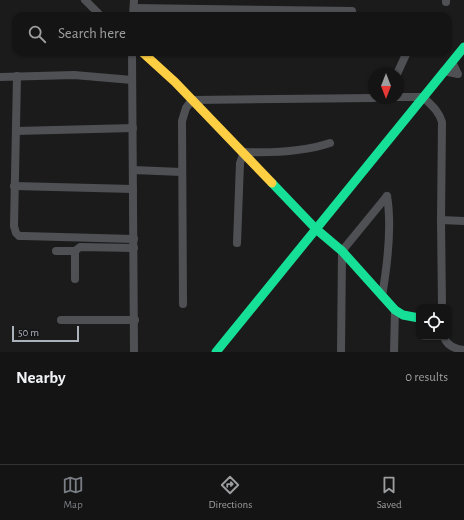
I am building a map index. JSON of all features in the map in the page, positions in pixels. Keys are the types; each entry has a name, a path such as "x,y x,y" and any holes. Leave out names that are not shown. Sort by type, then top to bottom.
{"street":[{"path":"85,0 97,12"},
{"path":"134,8 352,11"},
{"path":"216,352 464,47"},
{"path":"132,56 135,320 134,352"},
{"path":"146,56 244,152 316,229 342,251 395,310 403,315 416,317"},
{"path":"399,68 404,56"},
{"path":"452,62 461,74"},
{"path":"444,71 461,74"},
{"path":"0,77 74,75 132,80"},
{"path":"17,76 14,226 19,236 80,238 134,243"},
{"path":"404,98 423,97 436,110 442,122 442,304"},
{"path":"192,100 368,98"},
{"path":"183,304 182,121 186,108 192,100"},
{"path":"16,131 132,128"},
{"path":"244,152 304,149 330,143"},
{"path":"237,243 240,163 244,152"},
{"path":"133,170 182,172"},
{"path":"14,186 133,188"},
{"path":"341,352 342,251 387,196 389,209 386,273 382,296"},
{"path":"441,220 464,221"},
{"path":"75,279 77,249 80,238"},
{"path":"56,251 134,243"},
{"path":"394,352 395,310"},
{"path":"61,320 135,320"},
{"path":"445,340 452,348 464,350"}],"traffic: fast":[{"path":"216,352 464,47"},
{"path":"272,183 316,229 342,251 395,310 403,315 416,317"}],"traffic: slow":[{"path":"146,56 175,82 272,183"}]}
